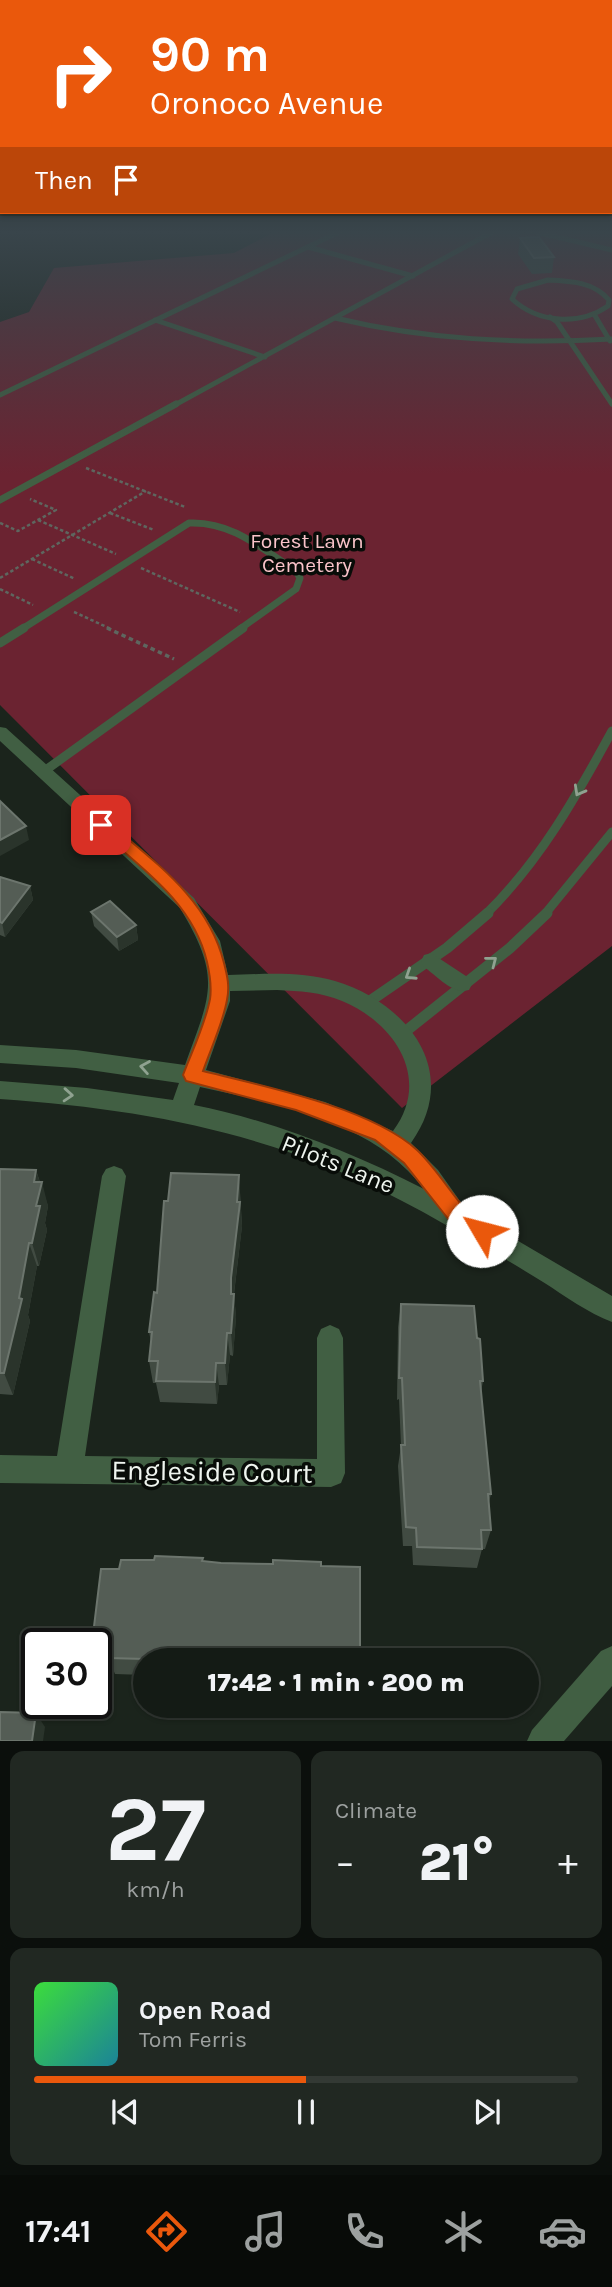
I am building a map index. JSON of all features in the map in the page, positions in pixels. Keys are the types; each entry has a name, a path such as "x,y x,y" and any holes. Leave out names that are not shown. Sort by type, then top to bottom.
{"street":[{"path":"0,732 187,903 210,941 220,983 212,1024 180,1112"},
{"path":"431,961 462,984"},
{"path":"220,983 316,985 351,995 367,1003 401,1035 415,1058 419,1074 420,1102 412,1122 396,1145"},
{"name":"Pilots Lane","path":"0,1054 94,1059 192,1075 256,1090 319,1110 382,1135 396,1145 411,1157 460,1219"},
{"name":"Pilots Lane","path":"0,1090 134,1101 233,1124 318,1153 379,1178 460,1219"},
{"path":"69,1469 114,1176"},
{"path":"460,1219 612,1310"},
{"name":"Engleside Court","path":"0,1469 331,1473 330,1338"},
{"path":"544,1741 612,1662"}],"lane":[{"path":"0,395 173,311"},
{"path":"0,500 347,311"},
{"path":"529,311 550,317 574,318 602,311"},
{"path":"594,314 611,340"},
{"path":"550,317 570,341 612,404"},
{"path":"335,318 401,334 451,341 504,344 611,340"},
{"path":"155,320 265,356"},
{"path":"0,642 189,523 213,523 223,526 296,571 300,578 296,589 43,772"},
{"path":"367,1003 431,961 477,924 518,881 567,812 612,731"},
{"path":"401,1035 511,946 568,890 612,832"}],"path":[{"path":"71,462 185,507"},
{"path":"0,578 146,491"},
{"path":"0,523 18,531 56,510 15,492"},
{"path":"110,513 167,536"},
{"path":"38,520 256,619"},
{"path":"32,559 90,585"},
{"path":"0,589 48,612"},
{"path":"59,605 190,666"}],"green space":[{"name":"Forest Lawn Cemetery","path":"612,311 612,946 402,1108 0,705 0,322 29,312"}],"building":[{"path":"0,801 26,826 0,840"},
{"path":"0,877 30,886 2,923 0,922"},
{"path":"110,901 136,925 117,937 91,912"},
{"path":"0,1169 36,1170 34,1182 42,1182 36,1206 40,1206 32,1243 29,1243 19,1298 22,1299 4,1373 0,1373"},
{"path":"171,1173 239,1175 237,1202 240,1202 231,1278 231,1294 234,1294 231,1333 227,1333 225,1363 216,1363 215,1382 156,1381 158,1361 149,1361 152,1332 149,1332 154,1292 157,1293 164,1201 168,1201"},
{"path":"401,1304 474,1306 477,1338 480,1339 483,1381 480,1381 491,1494 488,1494 491,1530 481,1530 482,1549 417,1547 416,1528 406,1527 401,1445 405,1445 402,1378 399,1378"},
{"path":"155,1556 203,1558 202,1561 221,1563 273,1564 273,1560 321,1562 321,1566 360,1567 360,1648 133,1648 133,1659 112,1658 112,1628 94,1628 101,1569 119,1569 121,1560 154,1560"},
{"path":"0,1712 21,1713 21,1719 35,1719 32,1741 0,1741"}],"route":[{"path":"101,825 174,888 199,919 210,941 220,983 219,1001 192,1075 298,1103 382,1135 411,1157 460,1219 482,1231"}]}
